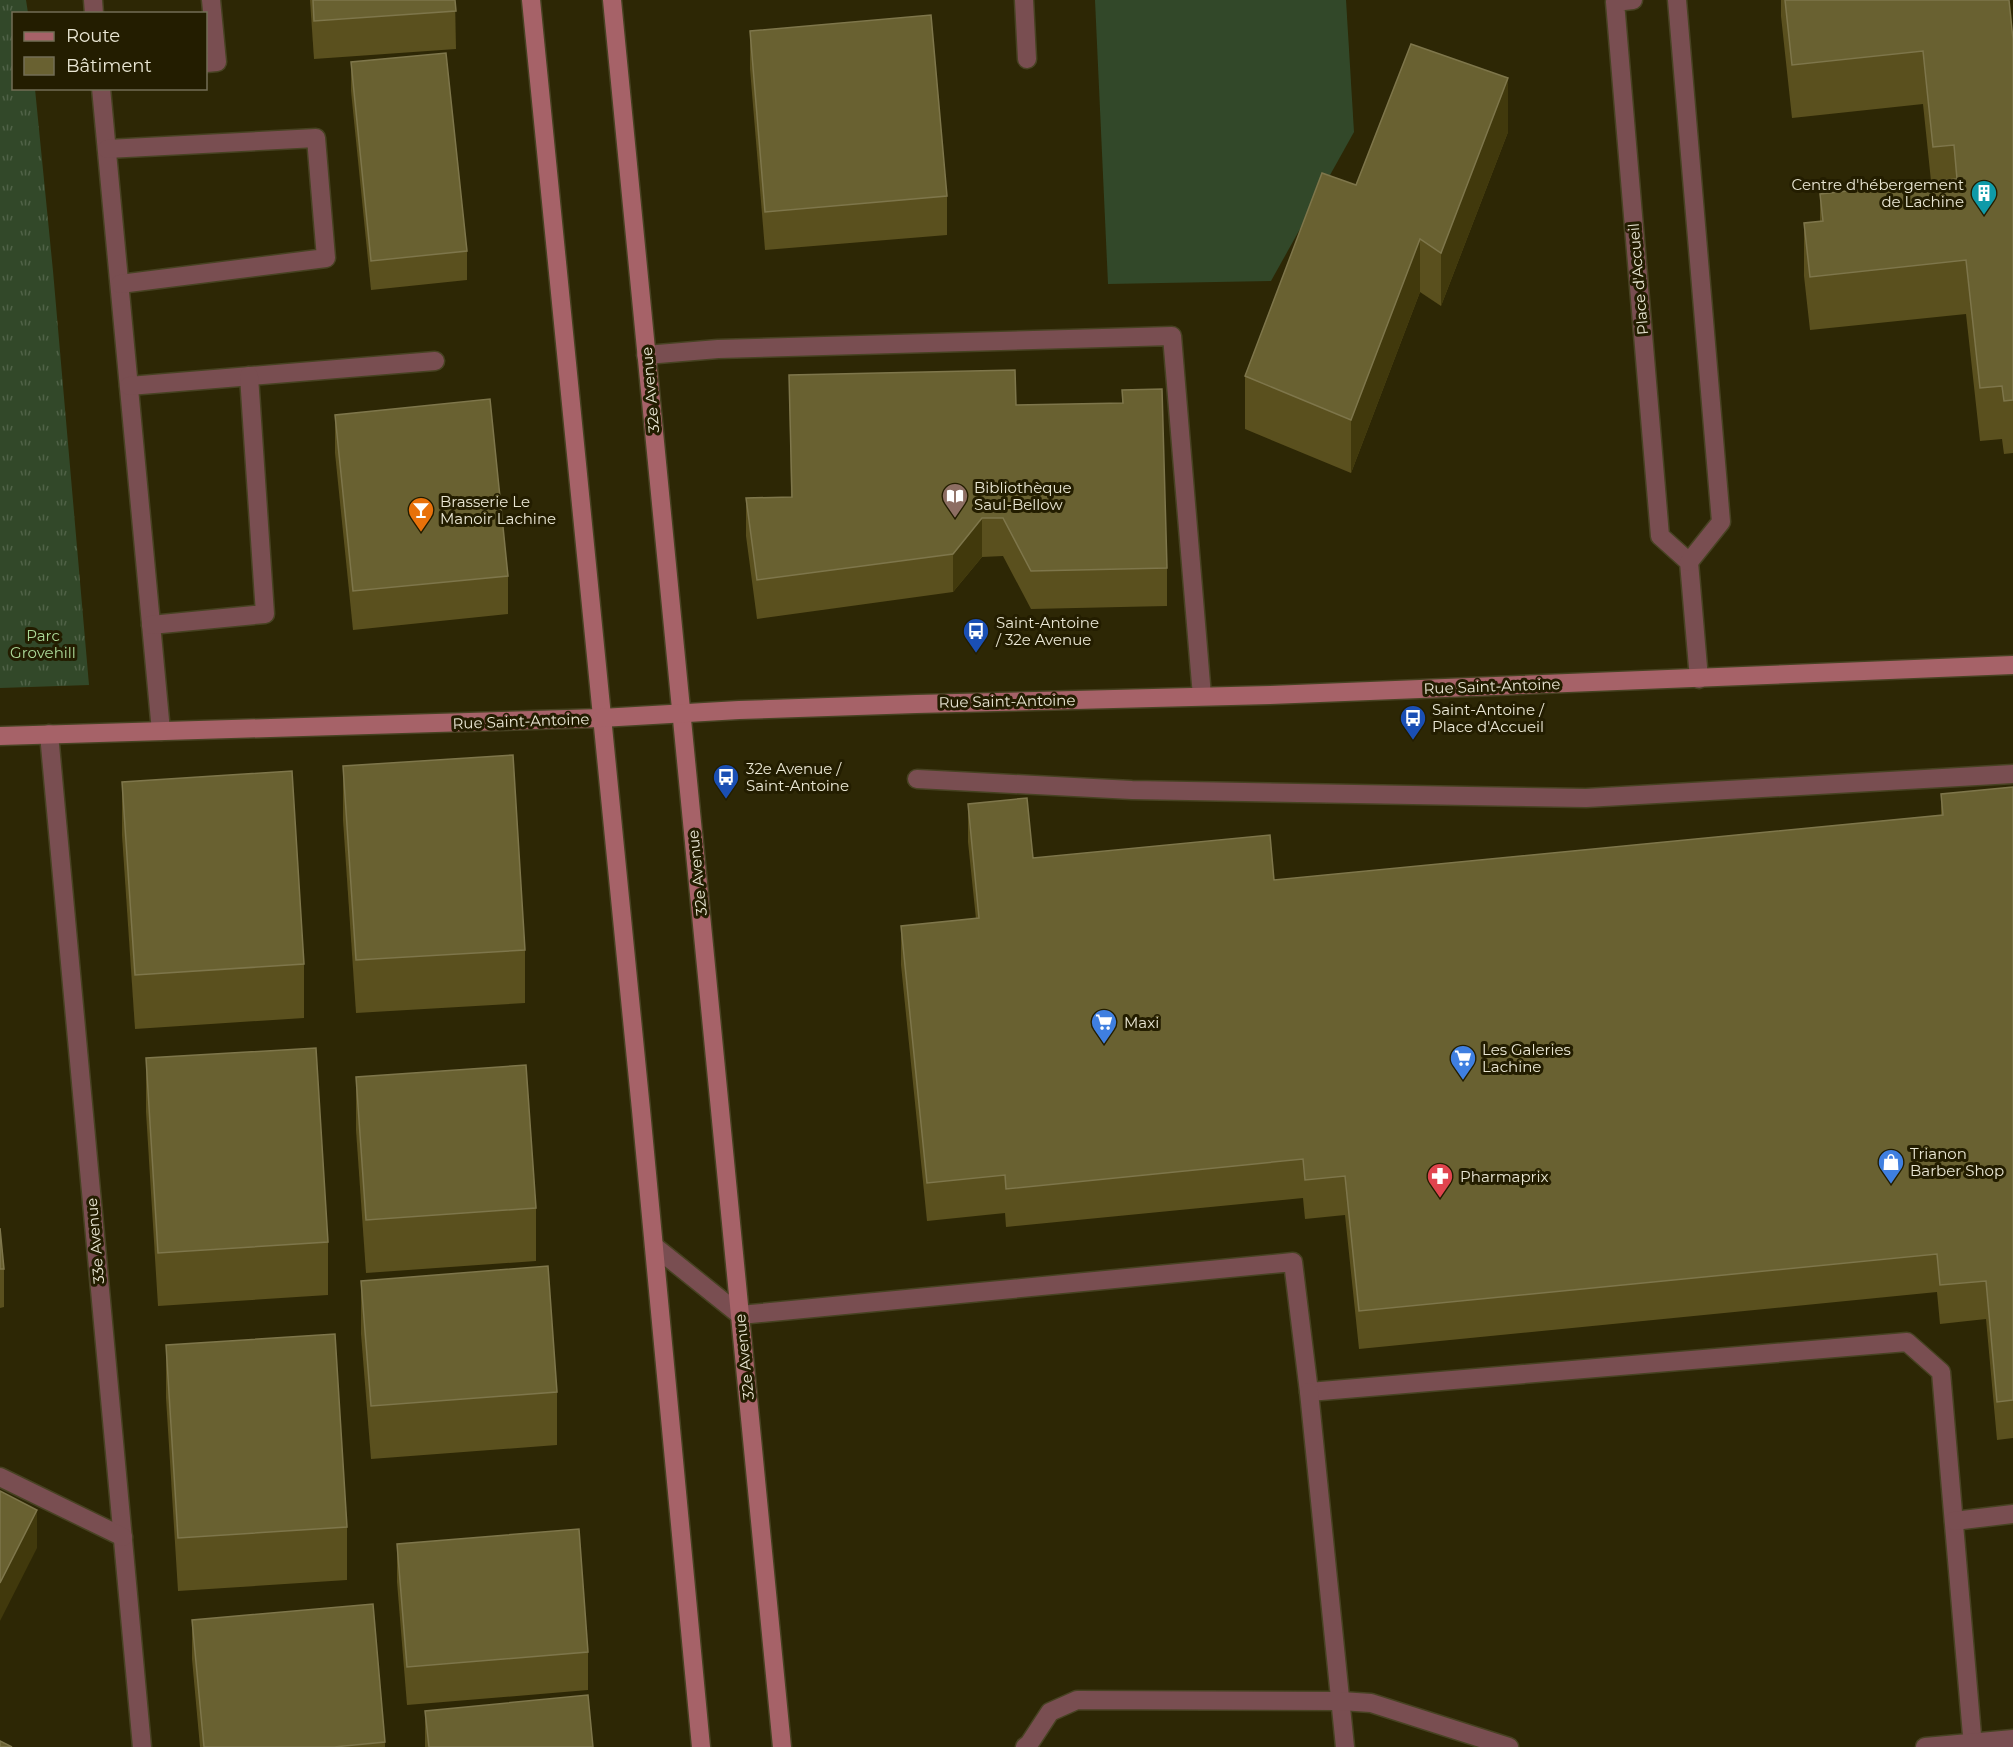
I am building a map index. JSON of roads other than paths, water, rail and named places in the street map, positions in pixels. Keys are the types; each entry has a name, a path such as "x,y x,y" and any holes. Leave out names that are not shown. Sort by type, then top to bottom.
{"main road":[{"path":"531,0 701,1747"},
{"name":"32e Avenue","path":"612,0 782,1747"},
{"name":"Rue Saint-Antoine","path":"0,736 602,718 857,706 1700,679 2013,665"}],"street":[{"path":"207,63 217,62 211,0"},
{"path":"1024,0 1027,59"},
{"name":"Place d'Accueil","path":"1633,0 1615,2 1660,536 1689,562"},
{"path":"1677,0 1721,522 1689,562 1700,679"},
{"path":"101,90 161,731"},
{"path":"107,149 316,138 326,258 120,284"},
{"path":"646,355 718,349 1172,336 1202,696"},
{"path":"129,386 435,361"},
{"path":"151,625 265,614 249,376"},
{"name":"33e Avenue","path":"49,734 142,1747"},
{"path":"917,779 1132,790 1586,798 2013,774"},
{"path":"654,1246 740,1315 1293,1262 1346,1747"},
{"path":"1309,1392 1906,1342 1941,1372 1972,1745"},
{"path":"0,1477 123,1537"},
{"path":"1954,1521 2013,1514"},
{"path":"1026,1747 1050,1712 1077,1700 1371,1703 1509,1747"},
{"path":"1925,1747 1972,1745 2013,1739"}],"place":[{"name":"Centre d'hébergement de Lachine","path":"1984,216"},
{"name":"Bibliothèque Saul-Bellow","path":"955,519"},
{"name":"Brasserie Le Manoir Lachine","path":"421,533"},
{"name":"Saint-Antoine / 32e Avenue","path":"976,654"},
{"name":"Saint-Antoine / Place d'Accueil","path":"1413,741"},
{"name":"32e Avenue / Saint-Antoine","path":"726,800"},
{"name":"Maxi","path":"1104,1045"},
{"name":"Les Galeries Lachine","path":"1463,1081"},
{"name":"Trianon Barber Shop","path":"1891,1185"},
{"name":"Pharmaprix","path":"1440,1199"}],"park label":[{"name":"Parc Grovehill","path":"43,644"}]}
